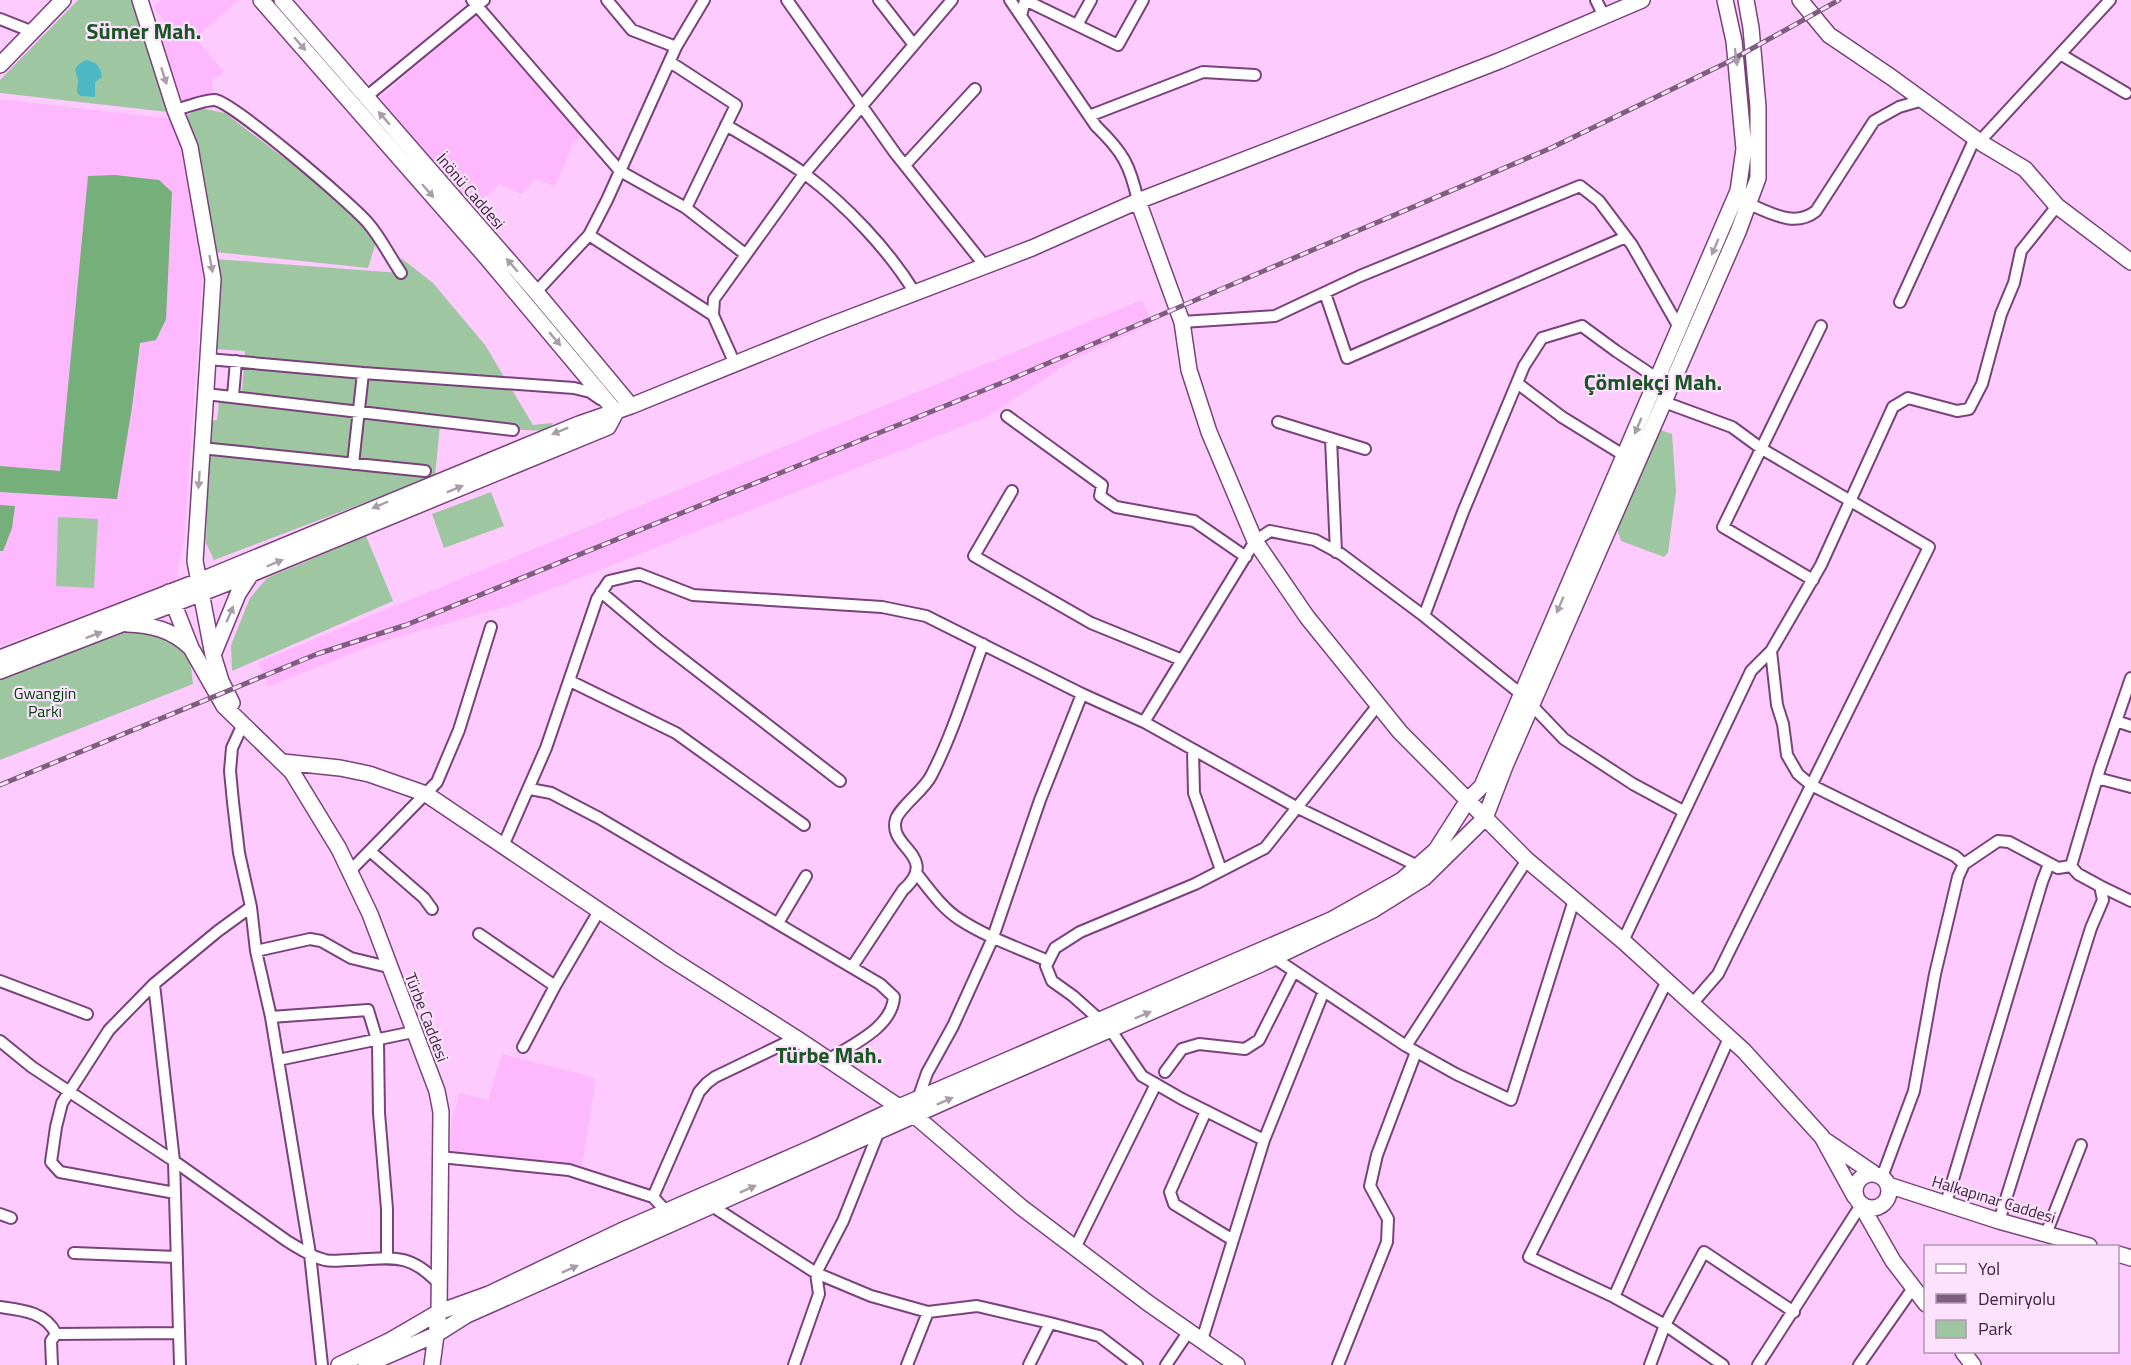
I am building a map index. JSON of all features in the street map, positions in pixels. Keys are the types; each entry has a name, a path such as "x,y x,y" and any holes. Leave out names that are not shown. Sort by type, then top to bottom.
{"main road":[{"path":"1,61 63,0"},
{"name":"Türbe Caddesi","path":"140,0 175,110 190,147 213,279 195,551 199,587 213,655 221,681 243,724"},
{"path":"261,0 487,258 616,412"},
{"name":"İnönü Caddesi","path":"282,0 536,292 631,406"},
{"path":"1456,76 1474,62 1598,5 1623,0"},
{"path":"0,658 199,587 491,459 1032,248 1138,201 1499,61 1642,0"},
{"path":"366,1365 437,1334 466,1315 879,1131 1105,1025 1373,910 1424,878 1485,818 1505,766 1526,699 1625,456 1738,191 1744,149 1734,41 1725,0"},
{"path":"1268,954 1402,880 1436,850 1468,800 1482,786 1526,699 1664,402 1738,232 1758,177 1758,107 1751,28 1746,0"},
{"path":"1800,0 1829,35 1977,140 2025,169 2057,206 2131,262"},
{"path":"1138,201 1182,322 1189,370 1209,432 1255,541 1307,617 1400,732 1485,818 1527,860 1623,941 1744,1051 1822,1137 1880,1240 1924,1302"},
{"path":"199,587 251,574 608,427 616,412"},
{"path":"213,655 238,594 251,574"},
{"path":"0,670 121,624 171,598"},
{"name":"Türbe Caddesi","path":"171,598 191,648 224,706 283,762 309,797 351,870 370,914 440,1102 439,1312 432,1365"},
{"name":"Türbe Caddesi","path":"121,624 145,625 162,629 174,634 191,648"},
{"path":"283,762 340,768 369,774 426,794 671,959 914,1115 1021,1208 1237,1365"},
{"path":"339,1365 392,1340 439,1312 489,1294 666,1211 814,1147 899,1107 1105,1025"},
{"name":"Halkapınar Caddesi","path":"1822,1137 1881,1178 1999,1221 2085,1245"},
{"path":"1863,1175 1881,1178 1887,1199 1880,1206 1870,1208 1858,1201 1856,1182 1863,1175"},
{"path":"1964,1353 1973,1365"}],"street":[{"path":"607,0 632,30 676,46"},
{"path":"536,292 588,235 620,171 676,46 704,0"},
{"path":"787,0 861,106 985,266"},
{"path":"879,0 914,45"},
{"path":"735,364 713,315 714,299 804,174 952,0"},
{"path":"1010,0 1096,126 1114,143 1131,171 1138,201"},
{"path":"1021,16 1025,0 1118,45 1143,0"},
{"path":"1077,25 1092,0"},
{"path":"1900,302 1977,140 2110,0"},
{"path":"366,97 478,2 620,171 686,208 745,254"},
{"path":"0,20 6,20 33,32"},
{"path":"2060,54 2126,93"},
{"path":"670,62 736,105 686,208"},
{"path":"1089,116 1203,72 1255,75"},
{"path":"905,165 975,89"},
{"path":"175,110 213,99 232,110 313,172 369,223 401,273"},
{"path":"1749,204 1778,217 1794,220 1807,218 1816,211 1874,121 1899,106 1923,100"},
{"path":"726,125 804,174 839,202 899,266 915,293"},
{"path":"1182,322 1275,316 1381,267 1580,186 1599,201 1626,237 1680,329"},
{"path":"1623,941 1751,671 1771,651 1813,580 1893,407 1908,398 1957,411 1970,409 1982,384 2001,314 2014,283 2021,251 2057,206"},
{"path":"588,235 713,315"},
{"path":"1325,292 1347,358 1626,237"},
{"path":"1424,616 1463,512 1524,366 1542,338 1582,326 1658,379"},
{"path":"1813,580 1723,527 1821,326"},
{"path":"208,359 574,388 590,392 616,412"},
{"path":"233,396 236,361"},
{"path":"353,464 363,373"},
{"path":"1517,383 1562,417 1625,456"},
{"path":"206,394 513,430"},
{"path":"1664,402 1732,427 1762,448 1929,547 1718,974 1692,1004"},
{"path":"1007,416 1102,485 1100,496 1116,507 1194,521 1246,557"},
{"path":"1278,422 1365,449"},
{"path":"1331,439 1336,552"},
{"path":"201,448 425,471"},
{"path":"1012,491 974,556 1091,623 1182,660"},
{"path":"1144,722 1255,541 1270,531 1315,540 1336,552 1424,616 1526,699 1564,739 1633,784 1683,811"},
{"path":"503,846 530,789 570,681 597,599 609,581 639,574 693,595 882,607 927,616 1082,694 1144,722 1298,808 1418,866"},
{"path":"601,592 659,641 840,781"},
{"path":"351,870 405,812 437,782 459,730 491,627"},
{"path":"852,967 903,890 917,874 918,866 898,833 897,817 930,779 983,644"},
{"path":"1771,651 1777,705 1783,724 1787,755 1798,774 1811,785 1956,856 1964,864"},
{"path":"570,681 676,733 804,825"},
{"path":"2071,866 2116,720 2130,686"},
{"path":"914,1115 927,1073 953,1026 993,936 1040,800 1082,694"},
{"path":"1264,1140 1142,1076 1105,1025 1052,981 1046,966 1055,948 1080,932 1195,884 1265,848 1378,705"},
{"path":"2116,720 2131,726"},
{"path":"243,724 232,748 230,771 239,853 278,1059 309,1254 322,1365"},
{"path":"1193,750 1194,793 1221,870"},
{"path":"2097,778 2131,787"},
{"path":"530,789 551,794 599,818 852,967 887,990 894,998 893,1008 878,1028 828,1060"},
{"path":"1881,1178 1914,1091 1935,974 1958,877 1964,864 1998,842 2009,842 2058,868 2071,866"},
{"path":"370,851 424,898 432,909"},
{"path":"1338,1365 1387,1242 1388,1219 1370,1186 1377,1155 1411,1049 1527,860"},
{"path":"1946,1203 2049,864"},
{"path":"2071,866 2078,874 2131,901"},
{"path":"917,874 934,896 957,918 984,933 1048,961"},
{"path":"778,923 806,876"},
{"path":"1999,1221 2091,928 2103,900 2100,886"},
{"path":"1268,954 1411,1049 1456,1074 1511,1100 1574,900"},
{"path":"175,1193 60,1172 51,1162 62,1103 109,1030 154,984 251,907"},
{"path":"523,1047 555,986 599,911"},
{"path":"479,934 555,986"},
{"path":"256,951 310,939 321,941 351,958 388,967"},
{"path":"1165,1072 1182,1050 1199,1044 1245,1049 1259,1040 1294,971"},
{"path":"0,981 87,1014"},
{"path":"1667,981 1529,1257 1614,1297 1665,1325 1723,1365"},
{"path":"154,984 174,1161 180,1365"},
{"path":"1202,1340 1264,1140 1324,991"},
{"path":"271,1017 368,1010 377,1039 379,1113 387,1209 387,1258"},
{"path":"278,1059 413,1032"},
{"path":"653,1197 699,1092 706,1083 796,1038"},
{"path":"1614,1297 1730,1038"},
{"path":"0,1041 32,1067 309,1254 326,1261 403,1259 419,1265 439,1284"},
{"path":"1075,1248 1156,1084"},
{"path":"1206,1111 1170,1192 1174,1204 1233,1240"},
{"path":"794,1365 819,1294 816,1273 843,1221 879,1131"},
{"path":"2046,1234 2081,1145"},
{"path":"440,1157 569,1170 653,1197 666,1211"},
{"path":"1758,1365 1794,1312 1858,1201"},
{"path":"712,1206 816,1273 871,1296 928,1312 977,1306 1050,1323 1099,1336 1137,1365"},
{"path":"1650,1365 1665,1325 1704,1252 1794,1312"},
{"path":"74,1253 177,1257"},
{"path":"1859,1365 1913,1288"},
{"path":"0,1307 35,1314 46,1320 56,1334"},
{"path":"907,1365 928,1312"},
{"path":"1029,1365 1050,1323"},
{"path":"1166,1365 1189,1332"},
{"path":"56,1334 178,1333"},
{"path":"52,1365 51,1341 56,1334"}],"shaded area":[{"path":"161,0 239,0 195,38 224,72 212,80 213,94 180,102 157,29 165,22 153,7"},
{"path":"475,15 582,134 573,143 555,186 535,179 521,194 500,184 470,209 380,98"},
{"path":"86,60 99,67 102,77 95,82 95,97 81,96 77,93 78,80 75,69"},
{"path":"0,99 173,119 180,137 203,269 184,538 176,581 0,646"},
{"path":"115,175 159,180 172,192 166,319 156,340 140,343 117,499 0,492 0,466 60,471 88,176"},
{"path":"1142,300 1152,323 1071,361 988,416 508,606 378,643 267,687 258,662"},
{"path":"0,505 15,506 12,528 3,551 0,551"},
{"path":"502,1054 593,1077 595,1085 582,1166 450,1151 452,1118 460,1093 488,1100"}],"green space":[{"path":"78,0 132,0 168,112 0,93 0,80"},
{"path":"201,108 225,113 305,174 365,225 376,242 368,268 215,252 196,143 187,115"},
{"path":"401,258 433,283 485,345 533,425 553,423 548,431 440,426 435,476 214,560 206,543 209,421 217,420 219,401 241,405 245,351 214,349 221,281 215,259 400,273"},
{"path":"1658,429 1672,434 1676,491 1668,553 1664,557 1621,541 1616,526"},
{"path":"491,492 504,526 444,548 432,514"},
{"path":"58,517 98,519 94,588 56,586"},
{"path":"366,536 393,601 232,671 231,645 250,598 267,578"},
{"name":"Gwangjin Parkı","path":"125,631 174,641 186,652 193,684 0,760 0,680"}],"railway":[{"path":"0,785 317,654 406,625 1004,382 1551,148 1728,62 1839,0"}],"district":[{"name":"Sümer Mah.","path":"144,31"},
{"name":"Çömlekçi Mah.","path":"1653,382"},
{"name":"Türbe Mah.","path":"829,1055"}]}
